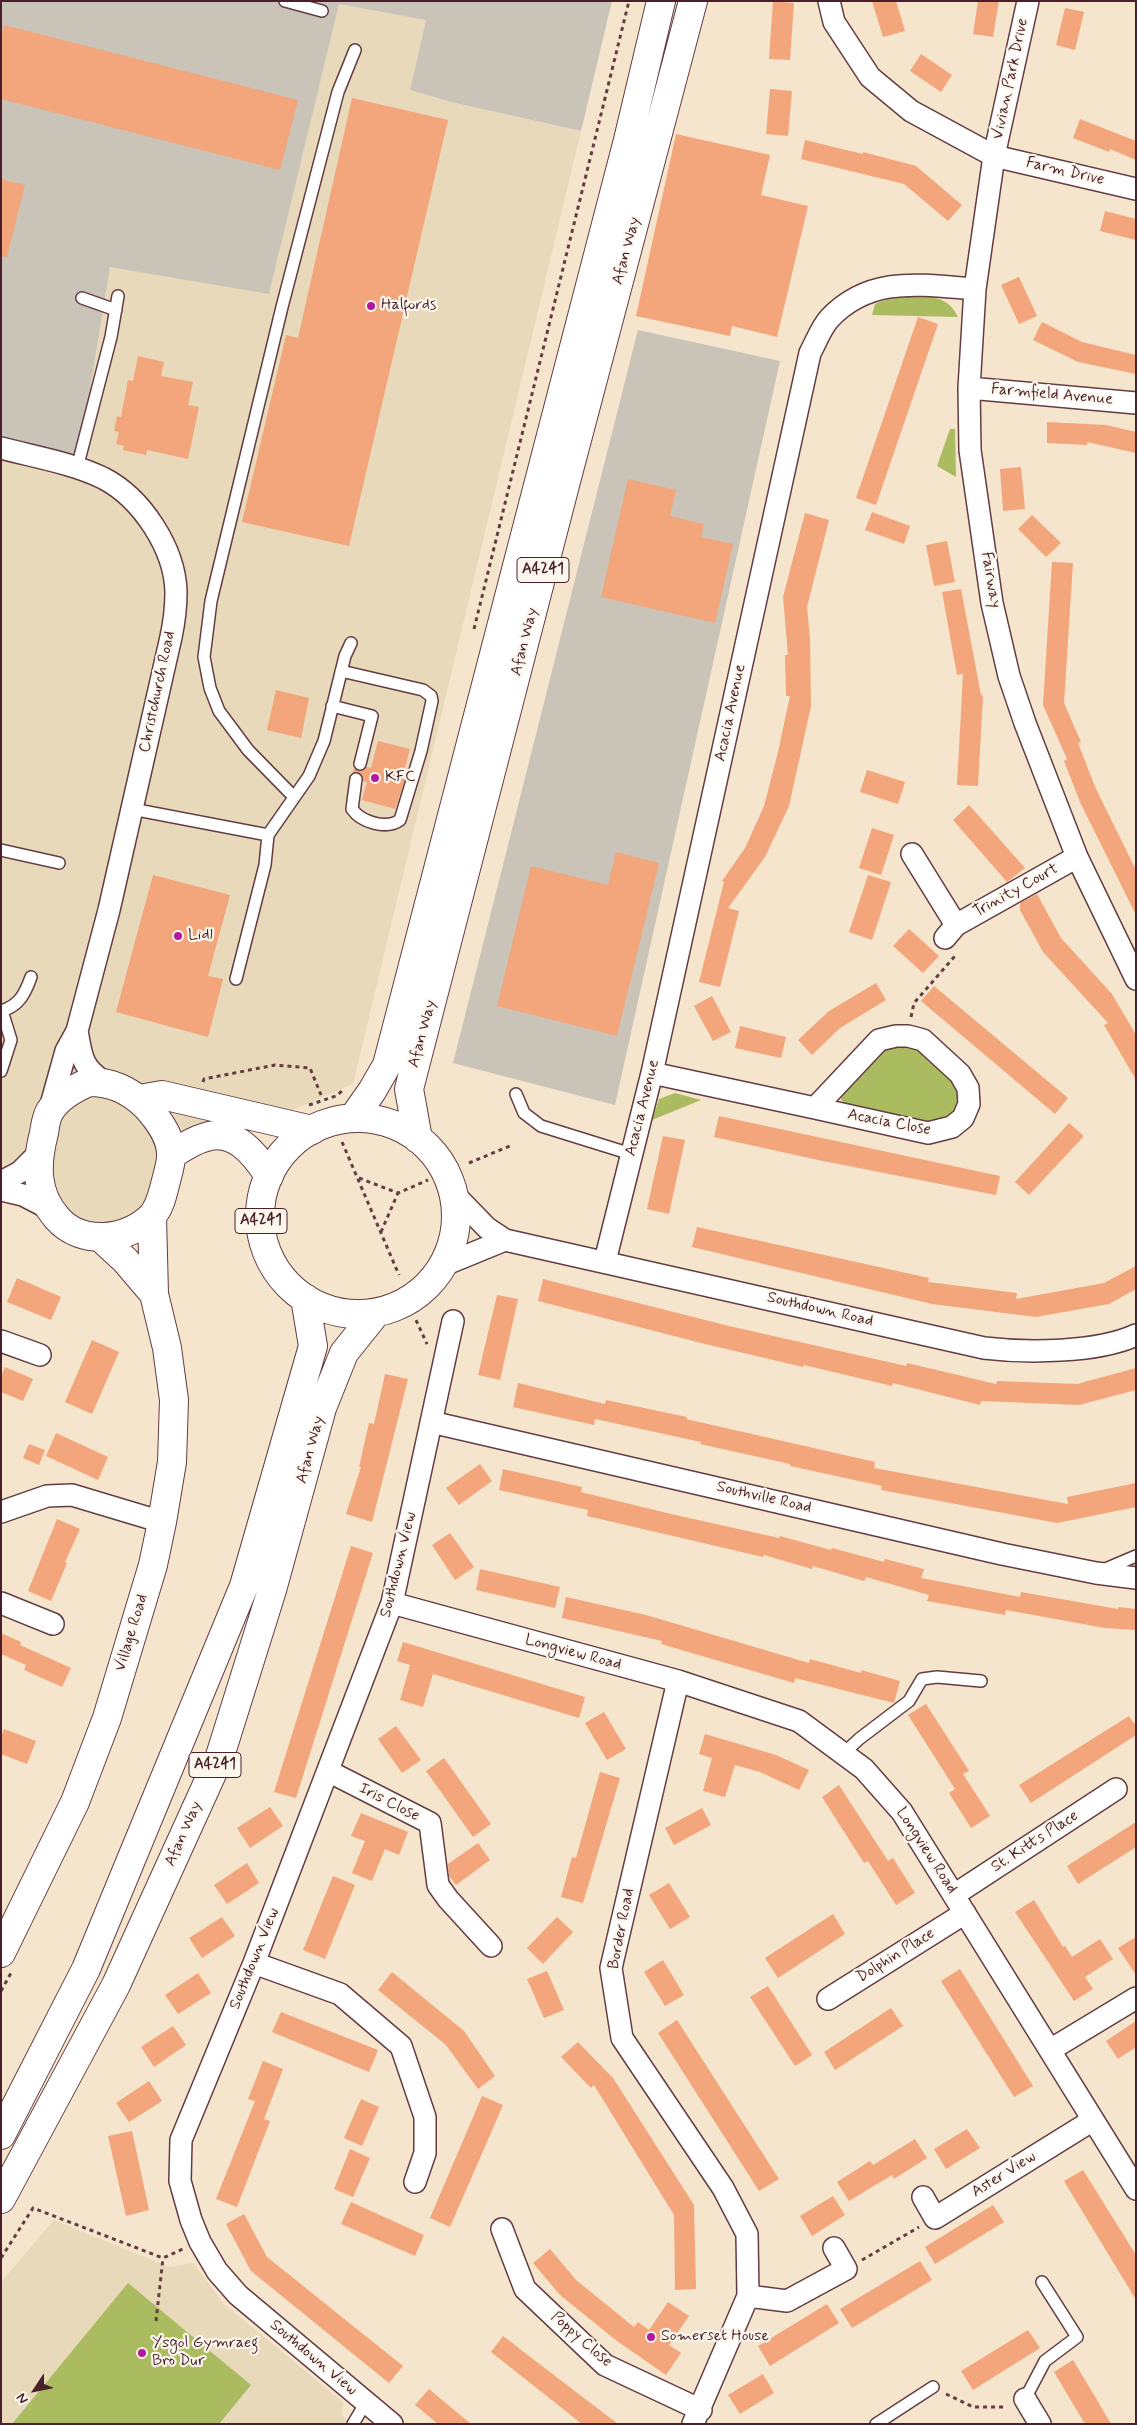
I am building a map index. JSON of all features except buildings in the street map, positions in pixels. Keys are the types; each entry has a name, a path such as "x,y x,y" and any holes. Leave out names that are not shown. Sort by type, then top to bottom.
{"main road":[{"name":"Afan Way","path":"348,1130 387,1065 628,140 661,1"},
{"name":"Afan Way","path":"418,1139 409,1089 565,485 693,1"},
{"path":"89,1082 104,1082 120,1087 139,1099 155,1116 166,1135 171,1155 161,1203 152,1216 127,1232 101,1238 76,1233 59,1221 48,1208 40,1188 38,1154 49,1112 76,1087 89,1082"},
{"path":"139,1099 162,1095 199,1095 306,1119"},
{"name":"A4241","path":"306,1119 331,1122 348,1130 376,1120 398,1127 418,1139 434,1154 446,1172 454,1193 456,1211 455,1230 444,1265 431,1282 415,1296 396,1307 376,1313 357,1314 321,1307 305,1298 287,1283 274,1265 264,1244 261,1221 262,1206 269,1176 306,1119"},
{"path":"171,1155 203,1138 215,1135 231,1138 244,1145 258,1158 269,1176"},
{"name":"Village Road","path":"8,1959 75,1802 107,1718 153,1566 162,1522 172,1462 174,1400 167,1348 154,1294 152,1216"},
{"name":"Village Road","path":"101,1238 125,1260 154,1294"},
{"name":"Afan Way","path":"1,2135 86,1969 244,1586 312,1346 305,1298"},
{"name":"Afan Way","path":"1,2199 116,1985 220,1756 272,1590 322,1408 344,1352 376,1313"}],"street":[{"name":"Farm Drive","path":"828,1 834,22 870,77 910,111 994,156 1136,188"},
{"name":"Vivian Park Drive","path":"994,156 1028,1"},
{"name":"Fairway","path":"994,156 975,289 969,388 970,450 994,612 1009,676 1025,723 1077,857 1136,979"},
{"name":"Acacia Avenue","path":"605,1261 652,1073 810,353 828,320 846,305 880,288 901,284 975,289"},
{"name":"Farmfield Avenue","path":"969,388 1136,403"},
{"name":"Christchurch Road","path":"1,448 76,468 103,478 130,498 158,534 167,552 176,591 172,638 109,910 77,1031 66,1051 49,1112"},
{"name":"Trinity Court","path":"912,854 950,932 1077,857"},
{"name":"Christchurch Road","path":"77,1031 82,1056 89,1071 104,1082"},
{"name":"Acacia Close","path":"652,1073 928,1133 952,1128 963,1118 969,1104 968,1088 960,1074 940,1053 923,1040 908,1036 879,1040 815,1108"},
{"path":"1,1182 20,1172 38,1154"},
{"path":"1,1190 23,1195 48,1208"},
{"name":"Southdown Road","path":"454,1193 487,1228 505,1240 605,1261 984,1348 1013,1351 1056,1350 1100,1345 1136,1335"},
{"path":"444,1265 505,1240"},
{"name":"Southdown View","path":"392,2424 238,2295 217,2271 200,2242 191,2220 180,2181 181,2140 254,1963 392,1603 453,1321"},
{"path":"1,1341 40,1355"},
{"name":"Southville Road","path":"431,1422 993,1552 1096,1573 1136,1578"},
{"path":"1,1512 47,1496 72,1495 162,1522"},
{"path":"1,1603 53,1624"},
{"name":"Longview Road","path":"392,1603 678,1681 799,1721 844,1753 864,1769 902,1812 1136,2189"},
{"name":"Border Road","path":"678,1681 611,1968 622,2038 723,2188 746,2234 748,2296 697,2417"},
{"name":"Iris Close","path":"328,1771 430,1823 438,1885 448,1899 491,1946"},
{"name":"St. Kitts Place","path":"954,1895 1116,1789"},
{"name":"Dolphin Place","path":"828,1999 965,1913"},
{"path":"254,1963 340,1994 401,2046 425,2117 425,2153 415,2182"},
{"path":"1050,2050 1136,1998"},
{"name":"Aster View","path":"934,2218 1093,2120"},
{"path":"923,2197 934,2218"},
{"name":"Poppy Close","path":"502,2229 525,2289 605,2365 697,2417"},
{"path":"748,2296 787,2300 846,2269 834,2248"},
{"path":"1025,2399 1040,2424"}],"lane":[{"path":"285,1 322,11"},
{"path":"294,797 248,750 219,711 210,688 204,657 211,601 279,316 338,92 355,50"},
{"path":"76,468 111,337 118,296"},
{"path":"82,298 116,310"},
{"path":"236,979 265,865 268,835 309,776 324,741 341,671 351,643"},
{"path":"341,671 423,690 431,696 432,701 400,820 393,825 386,825 357,816 352,809 356,779"},
{"path":"332,706 372,716 360,764"},
{"path":"132,808 268,835"},
{"path":"1,850 58,863"},
{"path":"1,1071 11,1040 1,1011 14,1007 27,990 31,977"},
{"path":"516,1094 524,1113 541,1126 632,1154"},
{"path":"1096,1573 1136,1556"},
{"path":"844,1753 859,1739 909,1701 922,1679 936,1677 981,1682"},
{"path":"1025,2399 1045,2361 1077,2337 1042,2282"},
{"path":"876,2424 933,2387"},
{"path":"353,2424 366,2402"}],"path":[{"path":"473,635 629,1"},
{"path":"908,1036 914,1003 957,954 950,932"},
{"path":"199,1095 204,1080 275,1065 310,1068 321,1095"},
{"path":"306,1119 347,1088"},
{"path":"348,1130 359,1178 399,1275"},
{"path":"469,1164 512,1144"},
{"path":"359,1178 398,1193"},
{"path":"381,1232 398,1193 428,1180"},
{"path":"1,1991 8,1959"},
{"path":"1,2258 33,2208 163,2258 200,2242"},
{"path":"846,2269 934,2218"},
{"path":"156,2321 163,2258"},
{"path":"933,2387 972,2407 1009,2407 1025,2399"}],"shaded area":[{"path":"1,1 612,1 581,131 451,102 410,90 426,20 339,4 269,294 110,267 77,468 1,448"},
{"path":"339,3 426,20 410,90 451,102 581,131 353,1084 292,1110 171,1155 152,1217 101,1238 1,1191 1,113 269,294"},
{"path":"638,330 780,361 615,1105 453,1063"},
{"name":"Ysgol Gymraeg Bro Dur","path":"54,2220 169,2267 193,2263 224,2304 343,2402 342,2415 353,2424 1,2424 1,2282"}],"green space":[{"path":"929,296 939,299 953,308 958,317 872,315 875,304 881,301 902,297"},
{"path":"950,429 955,429 956,477 937,466"},
{"path":"894,1045 919,1046 957,1078 962,1093 954,1117 938,1128 846,1108 841,1099 841,1094 883,1051"},
{"path":"675,1093 701,1100 652,1120 659,1099"},
{"path":"128,2283 251,2385 219,2424 12,2424"}],"place":[{"name":"Halfords","path":"371,306"},
{"name":"KFC","path":"375,778"},
{"name":"Lidl","path":"178,936"},
{"name":"Somerset House","path":"651,2337"},
{"name":"Ysgol Gymraeg Bro Dur","path":"142,2353"}]}
